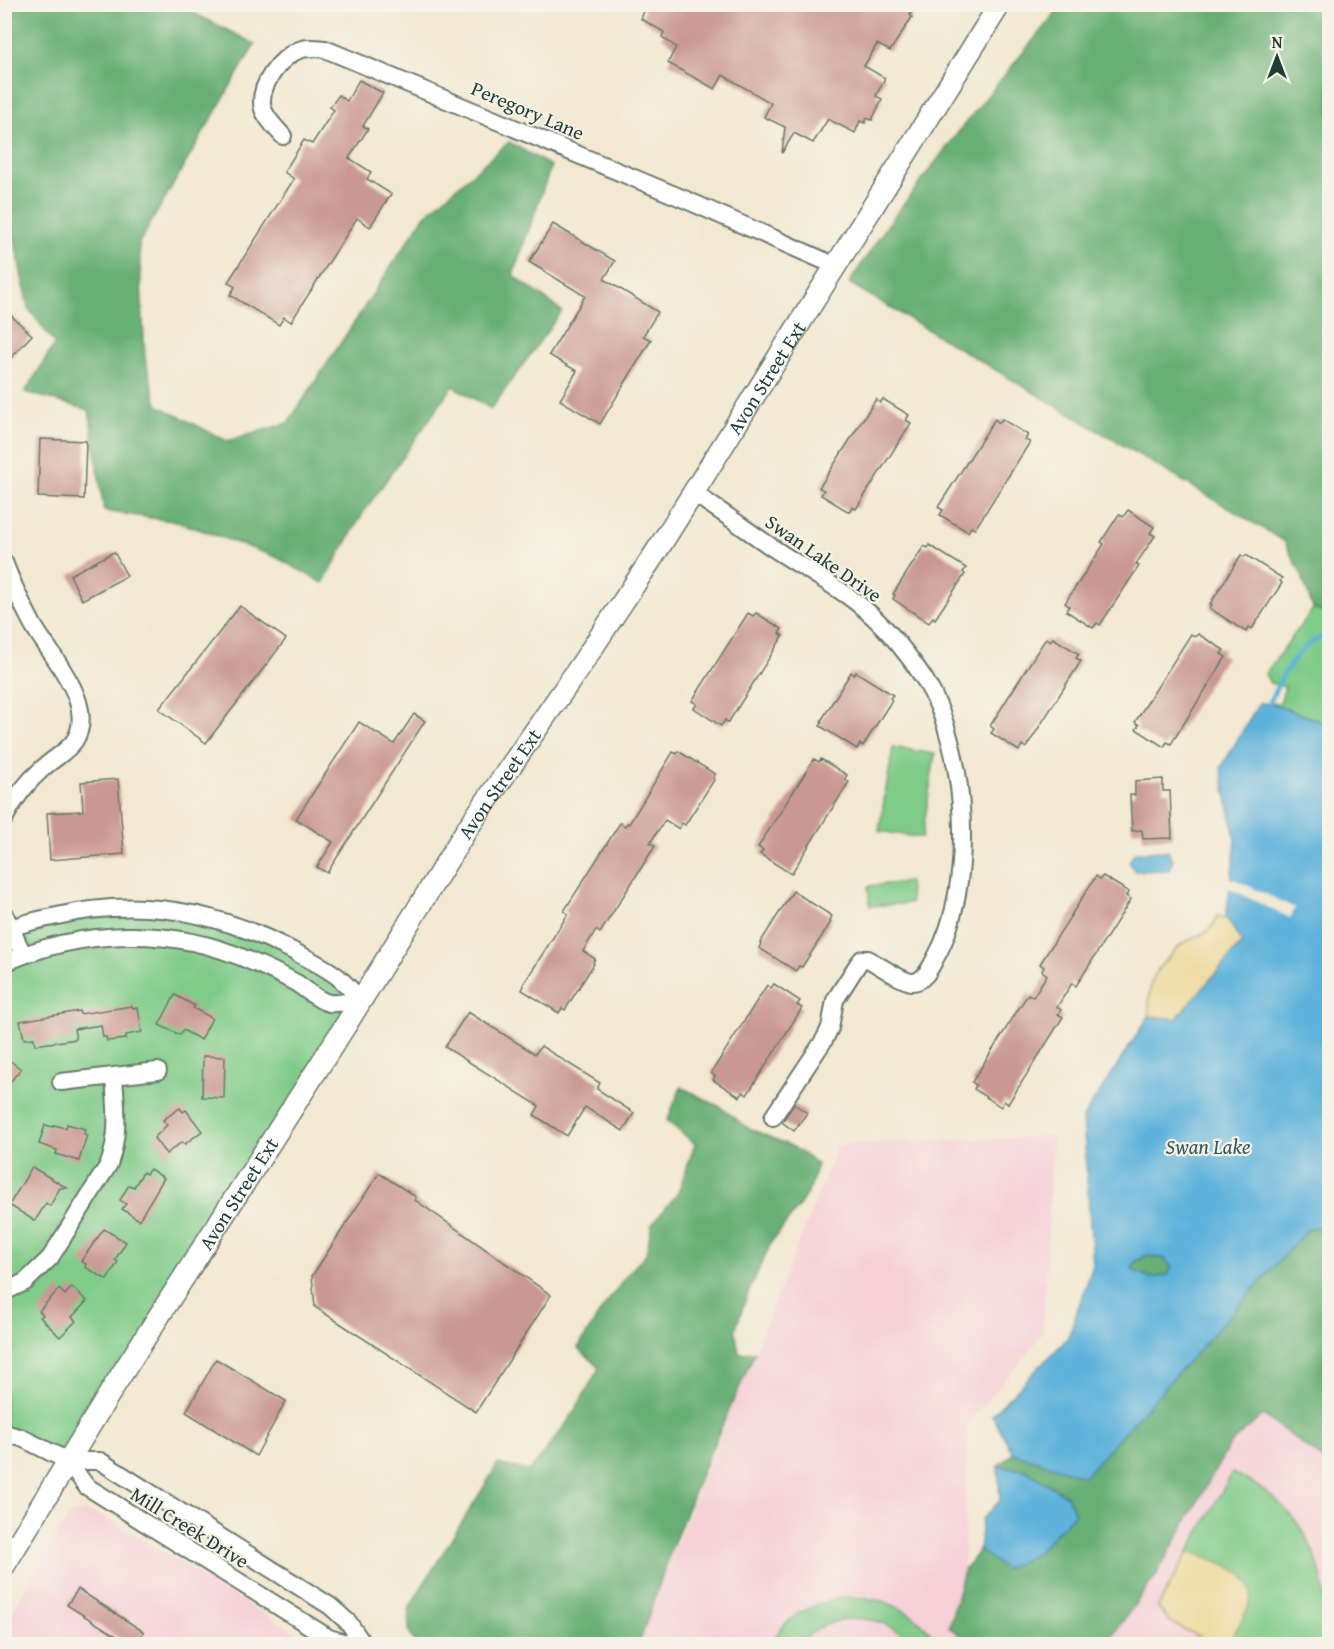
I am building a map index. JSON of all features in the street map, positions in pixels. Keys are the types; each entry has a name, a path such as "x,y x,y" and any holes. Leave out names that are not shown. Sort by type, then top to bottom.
{"main road":[{"name":"Avon Street Ext","path":"4,1566 183,1276 361,1000 467,829 581,665 693,493 1000,4"}],"street":[{"name":"Peregory Lane","path":"283,136 264,110 263,90 288,55 300,49 313,47 325,49 684,199 836,266"},
{"name":"Swan Lake Drive","path":"693,493 855,602 881,624 926,681 942,717 954,758 959,792 961,874 958,899 942,946 925,976 912,982 904,980 868,958 862,959 835,1000 830,1028 824,1040 773,1117"},
{"path":"4,562 34,626 71,686 81,716 80,730 73,743 25,786 4,819"},
{"path":"23,954 6,924 100,909 158,909 213,918 265,936 337,976 361,1000"},
{"path":"4,963 23,954 109,936 164,938 211,947 247,960 296,983 328,1003 361,1000"},
{"path":"61,1082 158,1071"},
{"path":"4,1292 25,1282 50,1258 109,1164 118,1129 114,1077"},
{"name":"Mill Creek Drive","path":"4,1433 22,1438 68,1461 86,1486 329,1638 363,1644"},
{"path":"68,1461 100,1461 330,1606 349,1623 363,1644"}],"shaded area":[{"path":"1053,1136 1043,1332 1025,1357 968,1423 964,1570 1032,1606 1329,1279 1329,1644 636,1644 838,1145"},
{"path":"84,1511 103,1516 315,1644 5,1644 5,1623 69,1515"}],"green space":[{"path":"4,5 178,5 255,44 139,243 145,358 157,405 227,441 288,423 425,215 509,142 551,166 513,275 562,311 491,409 453,386 365,510 323,583 276,557 179,522 104,511 89,410 25,392 55,344 28,308 12,227 5,213"},
{"path":"1062,5 1329,5 1329,614 1313,609 1301,573 1284,541 849,283 887,226 963,126"},
{"path":"1313,609 1329,614 1329,724 1269,704 1280,703 1285,687 1270,683 1265,674"},
{"path":"893,747 935,754 922,838 879,831"},
{"path":"909,882 911,903 870,906 868,886"},
{"path":"131,908 265,936 361,1000 68,1461 5,1433 4,931"},
{"path":"681,1087 720,1107 748,1128 793,1147 817,1164 811,1186 798,1208 772,1241 749,1291 735,1330 739,1353 755,1352 706,1462 671,1550 639,1644 418,1644 411,1637 408,1622 410,1606 498,1464 530,1471 571,1417 599,1368 578,1348 627,1275 646,1254 652,1224 678,1193 695,1144 667,1121"},
{"path":"1329,1224 1329,1464 1263,1415 1230,1444 1157,1574 1106,1644 970,1644 949,1627 964,1570 979,1550 1006,1569 1067,1496 1025,1470 998,1466 1013,1453 1084,1476 1308,1229"},
{"path":"1147,1255 1165,1259 1172,1268 1168,1275 1151,1278 1132,1270 1135,1262"},
{"path":"1232,1473 1257,1486 1278,1502 1295,1520 1309,1541 1324,1589 1323,1644 1213,1644 1169,1621 1158,1607"},
{"path":"847,1597 874,1600 899,1608 921,1623 938,1644 913,1644 901,1633 887,1625 856,1618 826,1625 812,1633 800,1644 771,1644 784,1625 793,1617 813,1606"}],"sand":[{"path":"1217,916 1226,918 1243,943 1176,1019 1149,1016 1151,984 1157,971 1180,945 1208,931"},
{"path":"1194,1553 1221,1563 1239,1573 1250,1588 1251,1597 1248,1608 1228,1644 1213,1644 1169,1621 1158,1607 1187,1554"}],"water":[{"name":"Swan Lake","path":"1259,703 1272,704 1329,724 1329,1224 1308,1229 1084,1477 1013,1453 992,1415 1068,1338 1093,1265 1083,1118 1149,1016 1176,1019 1242,943 1226,917 1236,843 1221,768","holes":["1147,1255 1165,1259 1172,1268 1168,1275 1151,1278 1132,1270 1135,1262"]},
{"path":"1168,851 1173,860 1169,870 1135,871 1129,862 1135,852"},
{"path":"998,1466 1025,1470 1067,1496 1075,1513 1036,1554 1005,1569 979,1550 982,1519 1000,1501"}],"pier":[{"path":"1229,877 1295,908 1290,918 1227,887"}],"building":[{"path":"642,4 917,4 910,15 912,17 890,51 877,44 864,66 885,78 876,96 882,99 872,120 867,118 865,123 860,121 855,133 828,119 813,143 794,133 782,153 785,127 764,117 771,103 723,75 715,89 668,63 676,47 662,37 664,32 641,19 644,11"},
{"path":"359,80 383,93 363,126 368,129 349,158 371,172 367,179 391,194 370,227 357,218 291,322 284,317 279,325 230,295 235,287 228,282 294,179 284,172 304,140 312,144 334,110 330,107 339,95 347,101"},
{"path":"553,224 615,261 604,279 658,312 643,336 651,340 600,424 560,400 577,371 549,355 585,296 529,262"},
{"path":"4,309 32,335 4,365"},
{"path":"876,399 880,403 883,399 909,415 906,420 911,423 856,509 852,507 849,512 821,495 824,490 819,488"},
{"path":"995,419 999,423 1002,419 1028,435 1025,440 1030,442 975,529 971,527 968,532 940,515 943,510 938,507"},
{"path":"40,439 86,441 84,499 38,497"},
{"path":"1128,510 1154,527 1150,533 1155,536 1136,564 1139,566 1100,625 1097,623 1093,628 1066,611 1069,606 1065,603 1104,544 1101,542 1119,514 1123,517"},
{"path":"929,545 966,568 963,572 965,574 935,619 933,617 929,623 893,599 895,595 893,594 924,546 928,548"},
{"path":"114,552 127,576 82,600 70,575"},
{"path":"1241,555 1244,557 1246,555 1282,578 1280,581 1282,583 1252,629 1249,627 1246,632 1209,608"},
{"path":"240,606 286,639 206,743 159,709"},
{"path":"748,613 753,616 756,613 782,629 779,633 783,636 728,723 725,720 721,726 694,708 697,704 692,701"},
{"path":"1191,634 1195,637 1198,634 1224,650 1221,654 1226,657 1171,744 1167,742 1164,747 1136,729 1139,725 1135,722"},
{"path":"1046,638 1050,641 1053,638 1079,654 1076,658 1081,661 1026,748 1022,745 1019,751 991,733 994,729 990,726"},
{"path":"851,672 854,675 856,672 893,695 863,746 860,744 857,749 820,726"},
{"path":"414,714 425,721 327,873 317,867 333,842 296,819 359,722 394,744"},
{"path":"678,751 715,774 714,780 685,825 682,823 679,829 665,820 650,843 655,846 600,933 596,930 583,951 595,959 594,964 565,1010 562,1008 559,1013 522,990 523,985 568,914 564,911 620,823 625,826 629,824 673,752 677,754"},
{"path":"814,759 819,762 821,759 847,775 845,779 849,782 791,874 760,854 763,850 758,847"},
{"path":"118,779 124,854 50,860 47,813 83,811 81,782"},
{"path":"1163,779 1163,791 1170,791 1172,838 1143,839 1142,830 1132,831 1130,795 1135,795 1135,781"},
{"path":"1096,876 1100,879 1103,876 1129,892 1126,896 1131,899 1076,986 1072,983 1057,1007 1061,1010 1058,1014 1063,1017 1008,1104 1004,1101 1001,1107 974,1089 976,1085 972,1082 1028,994 1033,997 1047,975 1042,971 1044,967 1040,964"},
{"path":"793,891 832,916 831,922 802,967 799,966 796,971 759,948"},
{"path":"774,984 800,1001 797,1005 802,1008 747,1095 743,1092 740,1097 713,1080 715,1076 711,1073 767,985 771,988"},
{"path":"175,995 212,1018 201,1040 183,1030 180,1035 159,1025"},
{"path":"132,1006 138,1008 142,1032 126,1035 126,1039 107,1041 106,1037 103,1037 101,1025 74,1029 76,1039 35,1045 34,1038 24,1039 20,1021 79,1011 80,1014"},
{"path":"468,1012 535,1054 541,1046 600,1083 597,1089 634,1113 623,1131 585,1107 567,1136 534,1115 539,1106 445,1047"},
{"path":"4,1056 21,1069 4,1089"},
{"path":"203,1056 225,1057 224,1098 202,1097"},
{"path":"794,1104 807,1113 794,1131 782,1122"},
{"path":"180,1108 183,1112 186,1110 202,1131 185,1144 182,1142 166,1154 154,1138 167,1125 163,1120"},
{"path":"67,1124 85,1129 84,1134 87,1135 79,1161 56,1154 57,1150 39,1144 45,1125 66,1128"},
{"path":"32,1167 67,1188 60,1188 50,1206 46,1203 35,1221 9,1205"},
{"path":"150,1169 164,1178 139,1220 122,1209 126,1204 120,1200 129,1185 134,1187 143,1172 146,1174"},
{"path":"379,1173 416,1197 415,1200 551,1295 476,1412 315,1307 312,1276"},
{"path":"104,1229 126,1242 107,1280 85,1267 86,1264 81,1261"},
{"path":"72,1287 87,1301 72,1317 76,1321 60,1337 40,1317 43,1315 39,1311 59,1289 65,1295"},
{"path":"216,1359 286,1401 256,1456 186,1412"},
{"path":"78,1589 144,1632 135,1644 129,1644 67,1605"}],"waterway":[{"path":"1269,704 1285,672 1300,652 1319,638 1330,635"}]}
